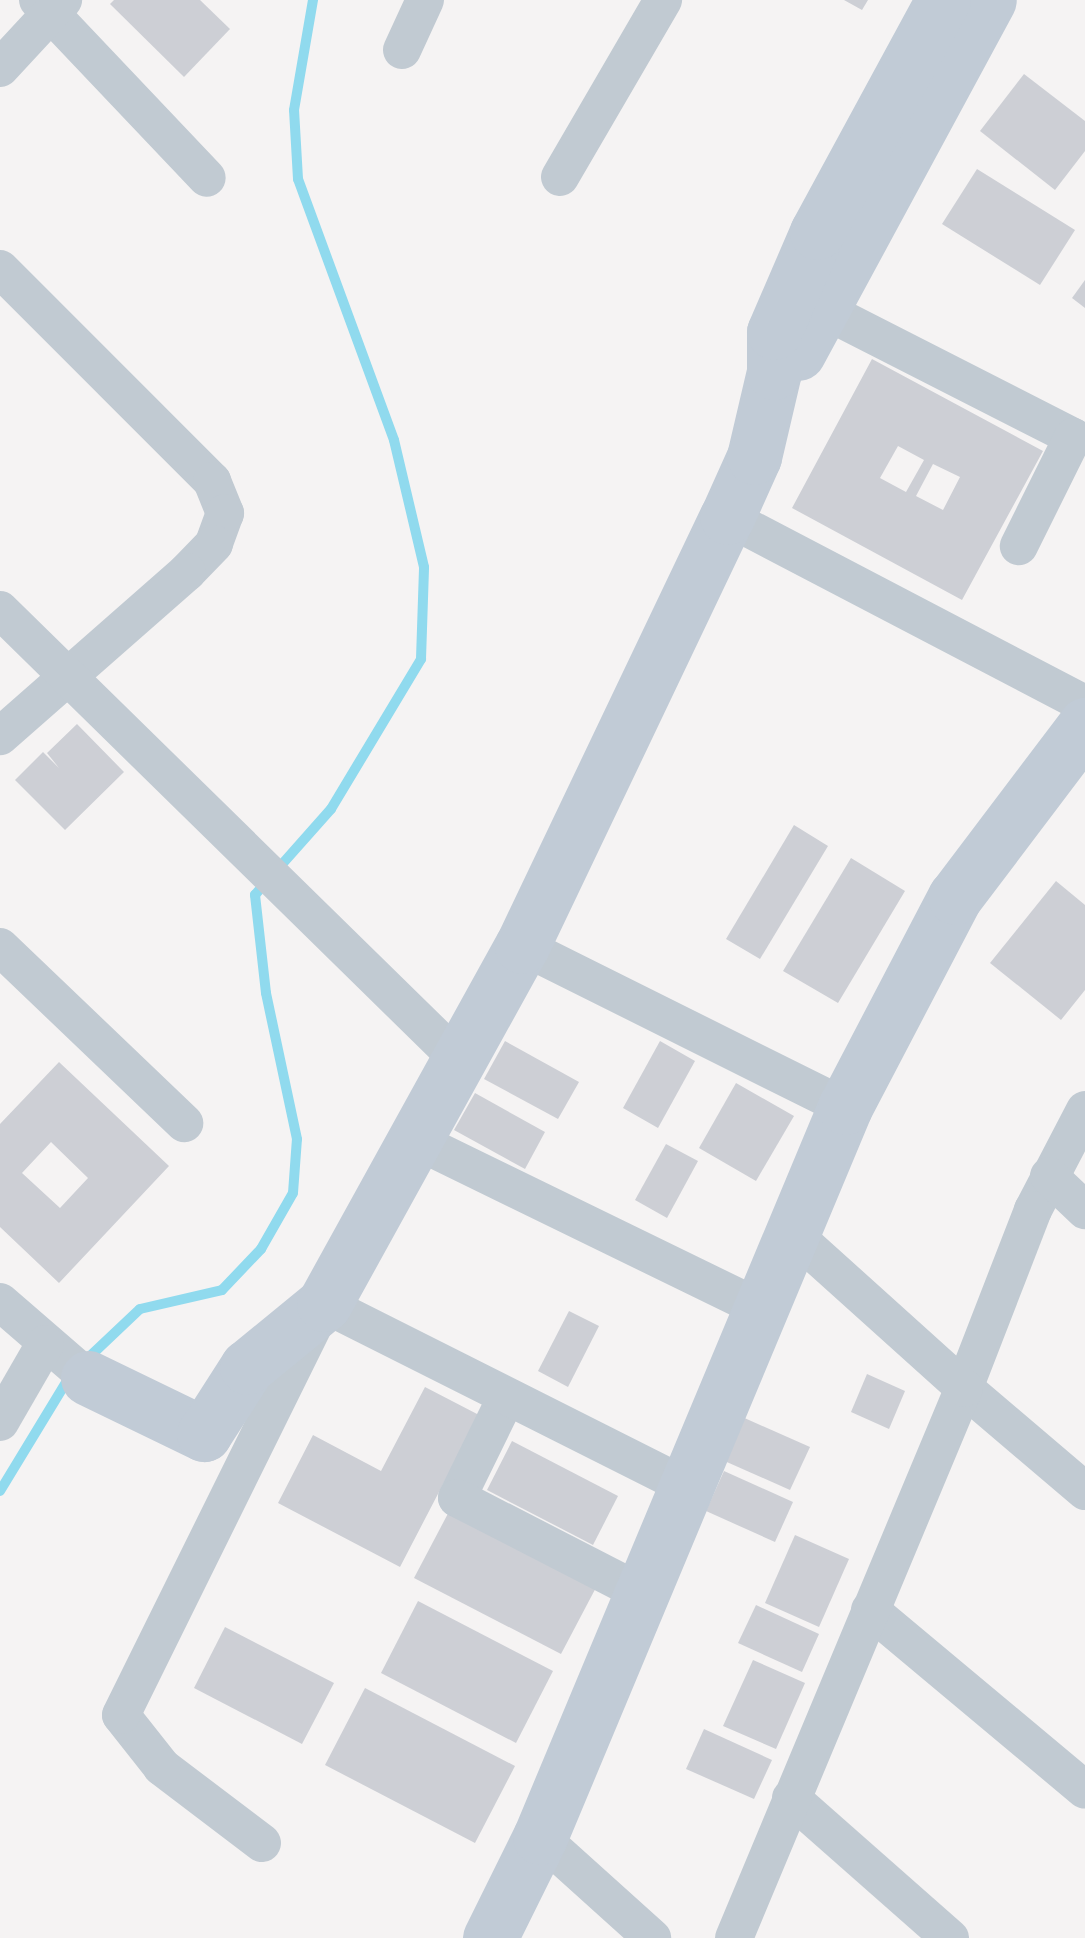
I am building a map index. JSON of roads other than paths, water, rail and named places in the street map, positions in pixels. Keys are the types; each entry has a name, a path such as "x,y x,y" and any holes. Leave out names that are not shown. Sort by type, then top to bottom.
{"street":[{"path":"402,50 425,0"},
{"path":"560,177 663,0"},
{"path":"262,1843 162,1768 121,1715 324,1304 456,1056 522,946 754,457 774,372 774,332 817,232 943,0"},
{"path":"774,372 800,351 824,310 990,0"},
{"path":"0,68 50,4 207,178"},
{"path":"0,269 224,499 224,526 214,544 0,736"},
{"path":"824,310 1073,437 1019,546"},
{"path":"727,517 1085,704"},
{"path":"0,610 456,1056"},
{"path":"490,1938 540,1837 844,1107 955,897 1077,756"},
{"path":"522,946 844,1107"},
{"path":"0,947 184,1122"},
{"path":"734,1938 1049,1176 1085,1110"},
{"path":"413,1140 760,1308"},
{"path":"1049,1176 1085,1210"},
{"path":"793,1234 964,1388 1085,1490"},
{"path":"0,1302 65,1361 204,1434 247,1367 324,1304"},
{"path":"324,1304 505,1400 688,1487"},
{"path":"0,1422 65,1361"},
{"path":"505,1400 457,1498 642,1593"},
{"path":"870,1610 1085,1790"},
{"path":"791,1798 950,1938"},
{"path":"540,1837 652,1938"}],"waterway":[{"path":"276,871 331,809 421,659 424,567 394,440 298,179 294,110 313,0"},
{"path":"86,1360 140,1309 222,1290 261,1249 293,1193 297,1139 266,993 255,895 265,883"},
{"path":"0,1491 70,1376"}]}
